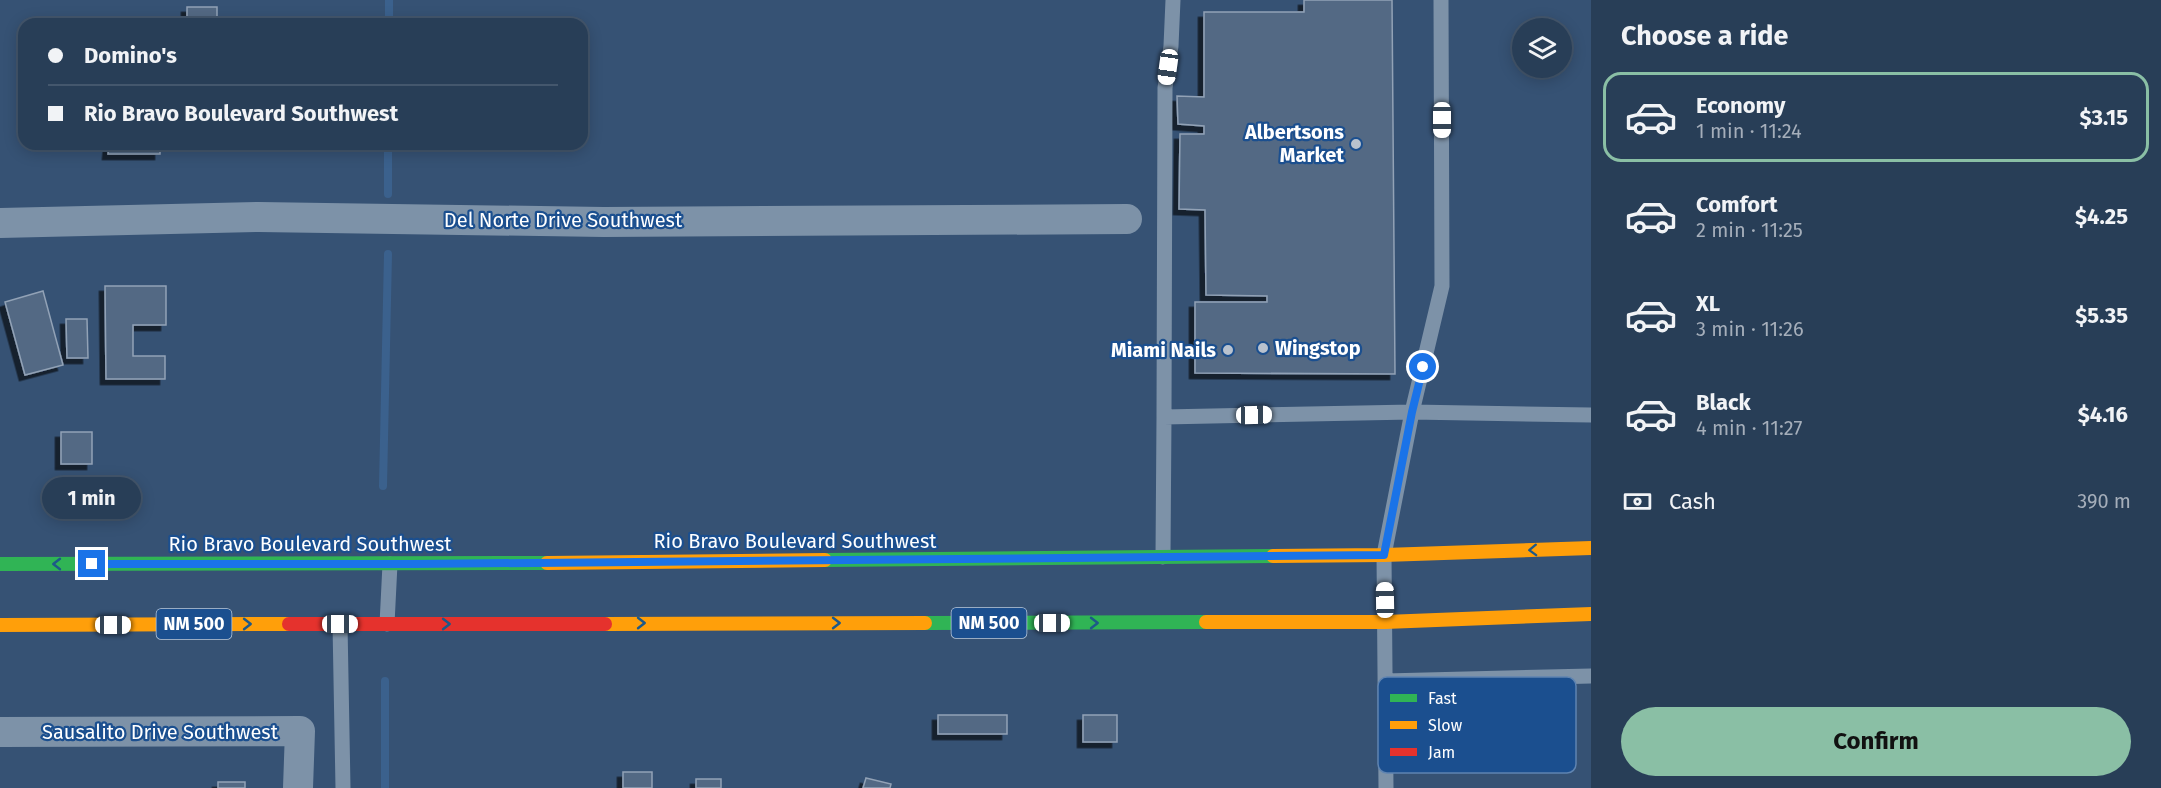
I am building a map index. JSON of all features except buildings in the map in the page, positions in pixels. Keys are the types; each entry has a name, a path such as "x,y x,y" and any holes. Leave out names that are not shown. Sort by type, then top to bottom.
{"main road":[{"name":"Rio Bravo Boulevard Southwest","path":"0,564 390,564 1384,555 1591,548"},
{"name":"NM 500","path":"0,625 1385,622 1591,614"}],"street":[{"name":"Del Norte Drive Southwest","path":"0,223 259,217 604,222 1127,219"},
{"name":"Sausalito Drive Southwest","path":"0,732 300,731 298,788"}],"lane":[{"path":"1163,557 1165,88 1171,46 1173,0"},
{"path":"1385,677 1384,555 1412,412 1442,286 1441,0"},
{"path":"1164,417 1412,412 1591,415"},
{"path":"387,624 390,564"},
{"path":"340,624 343,788"},
{"path":"1550,677 1591,676"},
{"path":"1386,773 1386,788"}],"waterway":[{"path":"389,0 389,18"},
{"path":"388,150 388,194"},
{"path":"383,486 388,254"},
{"path":"385,681 385,788"}],"traffic: fast":[{"path":"825,560 1273,556"},
{"path":"0,564 547,563"},
{"path":"925,623 1206,622"}],"traffic: slow":[{"path":"1273,556 1591,548"},
{"path":"547,563 825,560"},
{"path":"1206,622 1385,622 1591,614"},
{"path":"605,624 925,623"},
{"path":"0,625 289,624"}],"traffic: jam":[{"path":"289,624 605,624"}],"place":[{"name":"Albertsons Market","path":"1356,144"},
{"name":"Wingstop","path":"1263,348"},
{"name":"Miami Nails","path":"1228,350"}],"route":[{"path":"92,564 414,564 1384,555 1423,367"}]}
